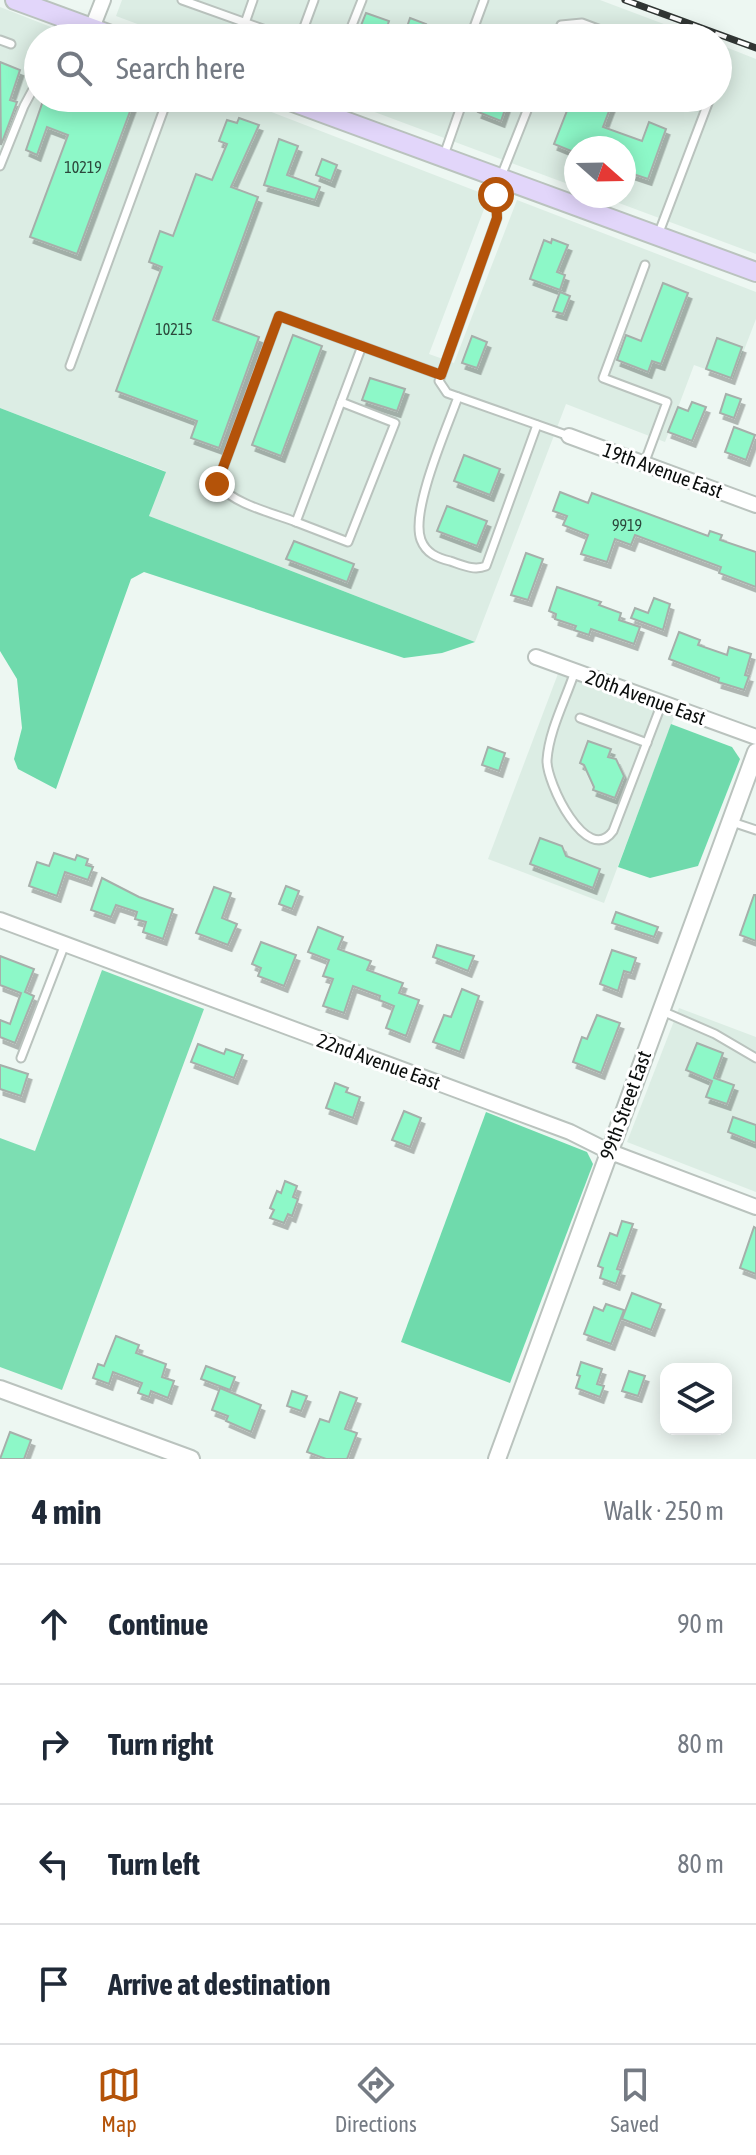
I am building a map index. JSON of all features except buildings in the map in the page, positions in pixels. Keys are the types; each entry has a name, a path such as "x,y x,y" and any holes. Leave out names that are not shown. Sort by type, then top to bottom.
{"main road":[{"path":"15,0 81,24"},
{"path":"339,112 500,179 756,272"}],"street":[{"path":"94,24 103,0"},
{"name":"19th Avenue East","path":"569,436 756,505"},
{"name":"20th Avenue East","path":"536,657 756,737"},
{"name":"99th Street East","path":"497,1459 756,752"},
{"name":"22nd Avenue East","path":"0,920 570,1132 608,1151 756,1207"},
{"path":"0,1389 191,1459"}],"lane":[{"path":"182,0 248,24"},
{"path":"245,23 253,0"},
{"path":"305,24 314,0"},
{"path":"353,24 362,0"},
{"path":"475,24 484,0"},
{"path":"62,24 64,18"},
{"path":"0,40 11,44"},
{"path":"0,166 24,106"},
{"path":"70,366 163,112"},
{"path":"443,157 459,112"},
{"path":"526,112 500,179 496,195 497,218 439,381 447,393 569,436"},
{"path":"657,237 705,112"},
{"path":"644,464 667,402 603,378 645,265"},
{"path":"341,402 395,423 348,542 232,497 217,484 279,316 441,375"},
{"path":"296,522 362,346"},
{"path":"458,397 421,503 418,523 424,547 438,558 476,569 486,566 537,425"},
{"path":"575,671 547,760 550,778 570,818 582,832 601,840 608,837 662,703"},
{"path":"580,718 647,743"},
{"path":"730,821 756,830"},
{"path":"21,1058 65,944"},
{"path":"660,1011 715,1034 756,1058"}],"shaded area":[{"path":"122,0 600,0 664,24 137,24 116,16"},
{"path":"0,7 43,24 24,24 24,112 271,112 489,196 429,354 454,363 517,200 756,292 756,319 733,379 694,365 665,442 566,404 475,642 149,516 165,471 0,408"},
{"path":"732,50 756,59 756,254 632,208 636,208 636,136 564,136 564,183 375,112 732,112"},
{"path":"559,671 675,715 604,903 488,859"},
{"path":"679,1008 756,1037 756,1192 627,1142"}],"green space":[{"path":"0,408 166,472 149,516 475,642 442,653 404,658 144,572 131,579 56,789 18,769 14,759 22,728 17,679 0,651"},
{"path":"671,724 732,747 740,759 698,866 650,878 618,867"},
{"path":"102,970 204,1009 62,1390 0,1367 0,1138 35,1151"},
{"path":"486,1112 587,1152 593,1164 510,1383 401,1342"}],"railway":[{"path":"625,0 690,24"},
{"path":"732,39 756,48"}],"route":[{"path":"217,484 279,316 441,375 497,218 496,195"}]}
